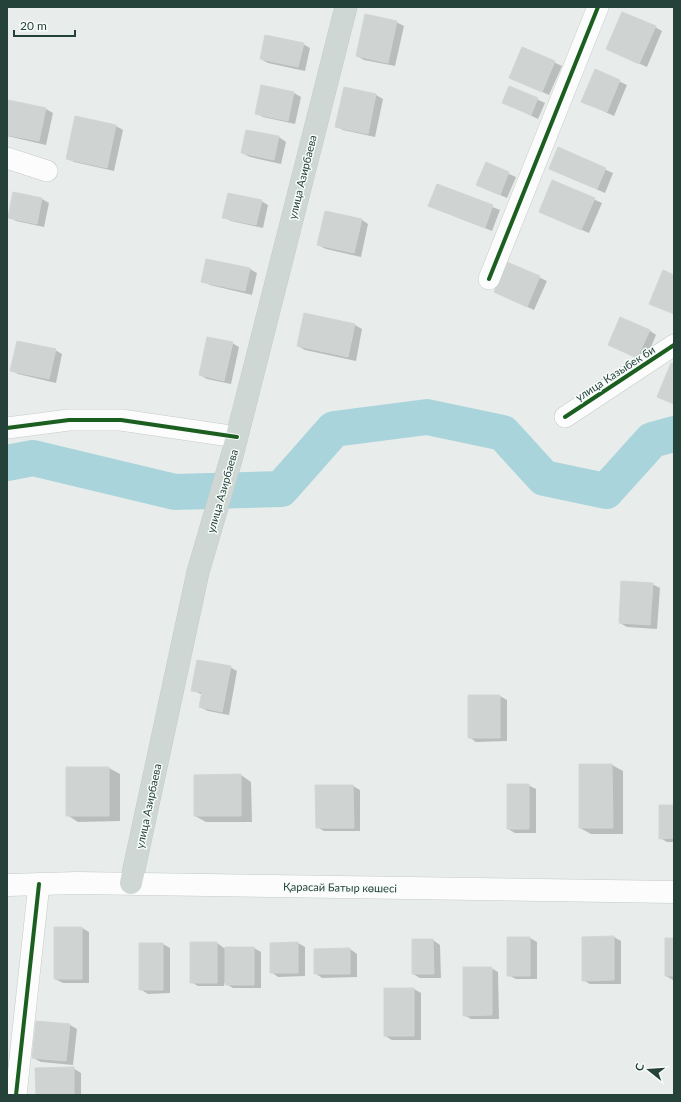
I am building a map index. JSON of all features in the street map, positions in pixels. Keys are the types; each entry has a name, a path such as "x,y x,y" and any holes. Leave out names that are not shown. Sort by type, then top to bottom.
{"main road":[{"name":"улица Азирбаева","path":"131,884 198,572 234,446 346,7"},
{"name":"Қарасай Батыр көшесі","path":"7,885 131,884 674,892"}],"street":[{"path":"489,279 598,7"},
{"path":"7,158 48,170"},
{"name":"улица Казыбек би","path":"565,417 674,345"},
{"path":"7,428 69,420 121,420 234,446"},
{"path":"16,1095 39,884"}],"building":[{"path":"622,12 656,26 639,64 606,49"},
{"path":"365,14 397,21 388,63 356,56"},
{"path":"265,35 304,43 298,67 260,59"},
{"path":"522,47 555,61 542,92 509,78"},
{"path":"595,69 620,80 607,112 581,102"},
{"path":"261,85 294,92 288,121 255,114"},
{"path":"509,86 538,98 531,115 502,103"},
{"path":"344,87 376,94 368,134 335,127"},
{"path":"8,100 46,108 39,141 7,135"},
{"path":"75,116 116,125 107,168 66,159"},
{"path":"246,130 279,136 274,160 241,153"},
{"path":"558,147 606,168 597,189 549,169"},
{"path":"486,162 509,172 500,195 476,185"},
{"path":"552,180 595,198 581,230 539,212"},
{"path":"437,184 493,205 485,228 428,206"},
{"path":"13,192 42,198 37,224 8,218"},
{"path":"228,193 262,200 256,225 222,218"},
{"path":"325,211 362,219 354,253 317,245"},
{"path":"206,259 250,268 245,291 201,282"},
{"path":"507,262 540,276 527,307 494,292"},
{"path":"663,270 674,275 674,314 649,304"},
{"path":"304,313 355,324 348,357 297,346"},
{"path":"620,317 650,330 637,358 608,345"},
{"path":"207,337 233,342 224,381 199,375"},
{"path":"17,341 56,349 49,379 10,371"},
{"path":"671,363 674,364 674,404 657,397"},
{"path":"621,581 653,583 650,625 619,623"},
{"path":"197,660 231,666 222,712 199,707 202,692 191,691"},
{"path":"468,695 500,695 500,738 468,738"},
{"path":"579,764 612,764 613,828 579,828"},
{"path":"66,767 109,767 109,816 66,816"},
{"path":"241,774 241,816 194,816 194,775"},
{"path":"507,784 529,784 529,829 507,829"},
{"path":"315,785 353,785 354,828 316,828"},
{"path":"659,805 674,805 674,838 659,839"},
{"path":"54,927 82,927 82,979 54,979"},
{"path":"614,936 614,980 582,981 582,937"},
{"path":"507,937 530,937 530,976 507,976"},
{"path":"665,938 674,938 674,976 665,976"},
{"path":"412,939 433,939 434,974 412,974"},
{"path":"190,942 217,942 217,983 190,983"},
{"path":"298,942 298,973 270,973 270,943"},
{"path":"139,943 163,943 163,990 139,990"},
{"path":"225,947 254,947 254,985 225,985"},
{"path":"350,948 350,974 314,974 314,949"},
{"path":"463,967 492,967 492,1015 463,1016"},
{"path":"384,988 414,988 414,1036 384,1036"},
{"path":"36,1021 70,1024 66,1061 32,1058"},
{"path":"74,1067 74,1095 36,1095 35,1068"}],"waterway":[{"path":"7,463 33,458 175,492 281,489 334,429 427,417 503,433 544,478 606,491 652,440 674,434"}],"cycle path":[{"path":"489,279 598,7"},
{"path":"565,417 674,345"},
{"path":"7,428 69,420 121,420 237,437"},
{"path":"16,1095 39,884"}]}
